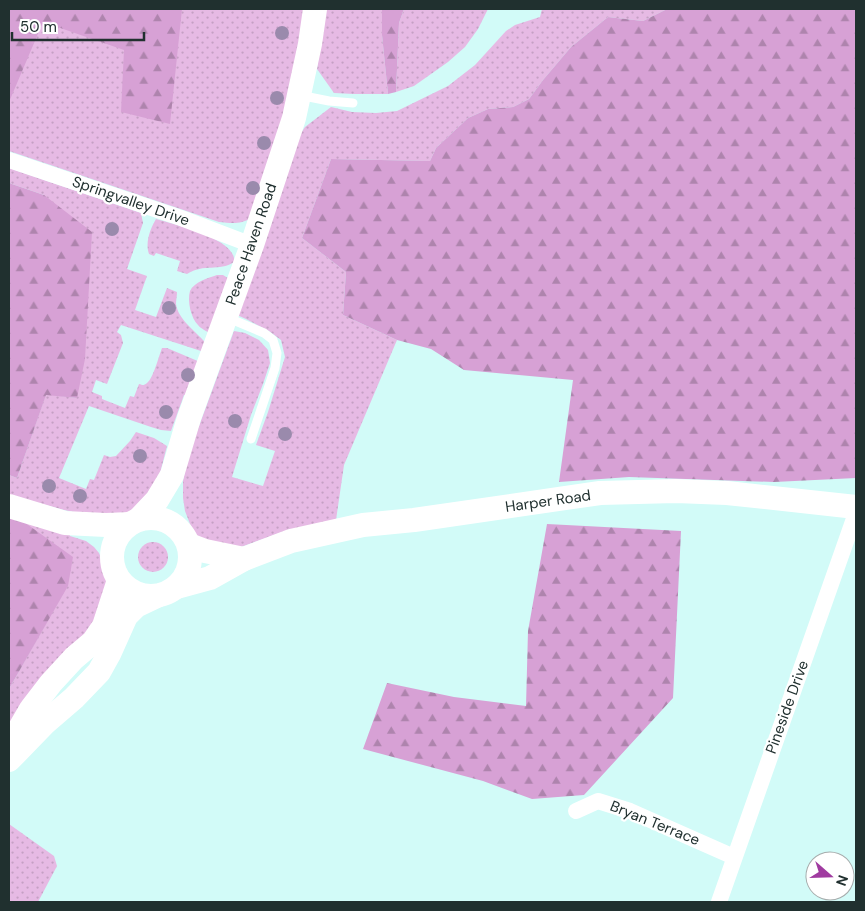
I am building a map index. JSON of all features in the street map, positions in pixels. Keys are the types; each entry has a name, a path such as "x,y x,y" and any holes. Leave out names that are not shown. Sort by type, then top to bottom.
{"main road":[{"name":"Peace Haven Road","path":"134,521 157,500 172,476 189,418 252,245 294,118 310,44 314,9"},
{"name":"Peace Haven Road","path":"172,476 177,506 186,539"},
{"name":"Harper Road","path":"167,592 210,578 244,559 291,540 363,525 414,520 600,493 676,491 727,493 856,507"},
{"path":"9,506 66,523 106,525 151,517 163,519 174,524 186,539 205,551 244,559"},
{"path":"134,521 121,532 115,542 112,563 119,580 126,588 146,596 167,592"},
{"path":"66,523 103,545 112,554"},
{"path":"9,760 99,672 126,616 136,606 167,592 185,578 191,556 186,539"},
{"path":"9,748 31,709 51,683 74,658 93,642 104,626 119,580"}],"street":[{"name":"Springvalley Drive","path":"9,160 181,218 252,245"},
{"name":"Pineside Drive","path":"719,902 856,513"},
{"name":"Bryan Terrace","path":"576,812 598,801 630,811 734,857"}],"lane":[{"path":"299,95 353,103"},
{"path":"226,316 264,333 273,340 277,353 275,368 251,439"}],"shaded area":[{"path":"9,9 306,9 283,120 251,218 239,223 219,222 9,151"},
{"path":"325,9 382,9 382,35 388,94 334,93 317,69"},
{"path":"404,9 488,9 478,29 465,47 448,62 414,86 396,92 399,23"},
{"path":"542,9 667,9 643,21 608,17 571,47 529,99 513,107 488,109 468,118 436,148 430,161 331,159 302,238 346,272 343,315 397,340 344,465 336,520 288,530 241,547 200,539 190,524 185,511 183,481 188,456 234,331 245,333 259,340 268,350 270,363 251,415 232,477 263,486 275,451 256,445 285,357 281,340 269,331 237,315 301,133 305,127 331,107 352,112 376,113 397,111 448,86 475,65 506,31 515,25 540,17"},
{"path":"9,168 141,213 143,223 127,269 147,276 135,310 156,317 167,288 177,292 176,304 180,315 205,342 201,351 121,325 117,332 121,335 123,343 107,384 96,380 92,392 102,396 102,399 125,408 130,396 134,397 139,384 144,385 149,381 162,348 167,348 200,362 186,395 184,395 171,431 151,427 89,406 59,478 86,489 90,479 94,480 104,455 116,456 136,432 154,438 167,446 157,485 133,513 98,517 9,495 9,475 17,478 46,394 77,398 44,195 9,183"},
{"path":"156,219 216,240 226,246 232,254 234,262 223,267 199,269 187,274 177,271 180,261 156,253 154,256 149,254 149,236"},
{"path":"217,275 223,275 231,280 211,334 199,326 193,318 189,304 189,295 195,285"},
{"path":"24,522 69,533 70,536 86,541 99,553 107,580 99,619 9,734 9,689 67,586"},
{"path":"153,542 164,546 168,557 164,568 153,572 142,568 138,557 142,546"},
{"path":"9,824 54,856 57,866 38,902 9,902"}],"green space":[{"path":"9,9 182,9 170,124 121,112 124,50 43,22 9,102"},
{"path":"382,9 404,9 399,23 396,92 388,94 382,35"},
{"path":"667,9 856,9 856,478 774,482 629,477 559,482 573,380 464,370 431,349 397,340 343,315 346,272 302,238 331,159 430,161 436,148 468,118 488,109 513,107 529,99 571,47 608,17 643,21"},
{"path":"9,183 44,195 92,232 85,359 77,398 46,395 17,478 9,475"},
{"path":"9,517 24,522 73,557 68,586 9,689"},
{"path":"547,524 681,531 673,698 584,795 532,799 483,781 363,749 387,683 454,697 526,706 528,631"}]}
